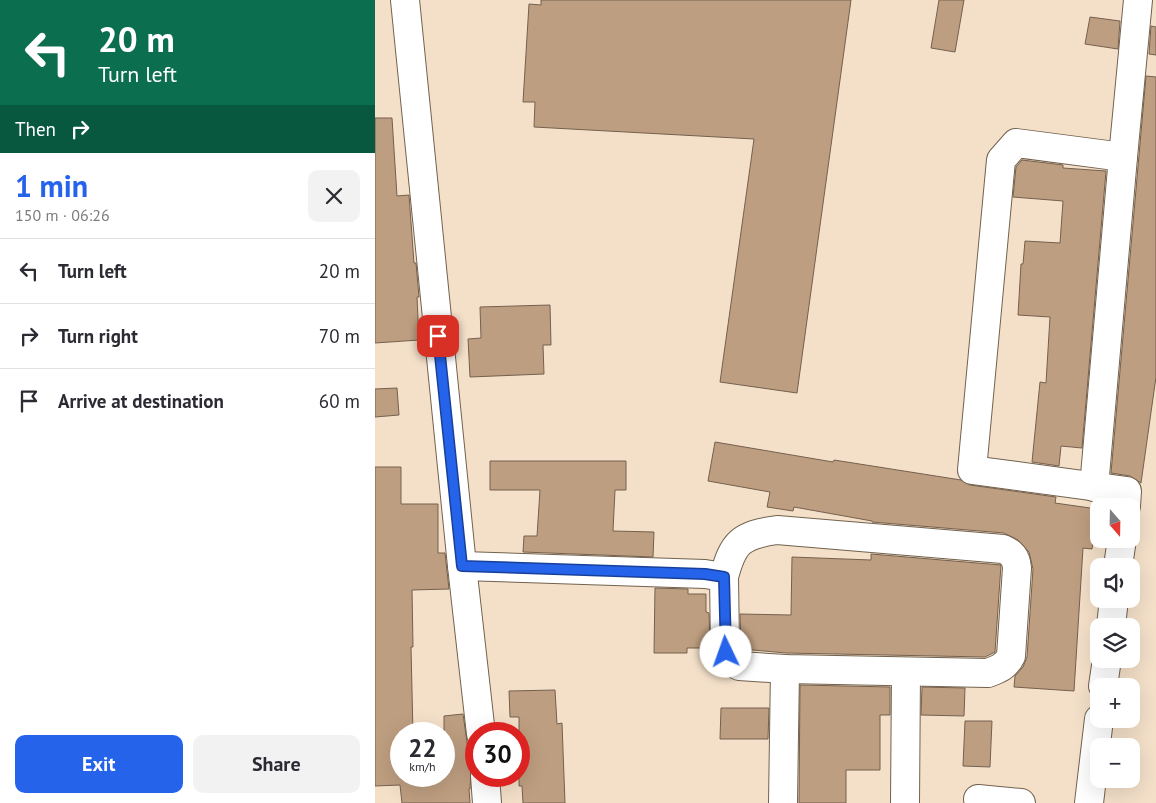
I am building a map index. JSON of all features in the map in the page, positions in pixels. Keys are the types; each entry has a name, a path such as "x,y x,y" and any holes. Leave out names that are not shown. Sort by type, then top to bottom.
{"street":[{"path":"405,0 462,566 480,722"},
{"path":"1094,487 1138,0"},
{"path":"1123,157 1016,143 1001,160 972,470 1127,491 1127,498"},
{"path":"777,530 1003,549 1017,560 1011,656 1002,667 988,673 785,669 739,666 729,659 725,646 724,577 735,546 747,537 777,530"},
{"path":"462,566 695,574 724,577"},
{"path":"783,803 785,669"},
{"path":"905,803 906,672"},
{"path":"1089,803 1098,728"},
{"path":"486,787 487,803"},
{"path":"978,799 1021,803"}],"building":[{"path":"541,0 851,0 797,393 720,382 754,139 534,127 535,102 523,102 529,4 541,5"},
{"path":"939,0 964,0 955,52 931,48"},
{"path":"1090,17 1120,21 1118,49 1085,44"},
{"path":"1151,26 1156,27 1156,55 1149,54"},
{"path":"1146,76 1156,77 1156,377 1141,483 1130,476 1111,473"},
{"path":"375,118 392,118 397,196 409,195 414,263 416,263 419,297 417,297 419,340 375,343"},
{"path":"1022,160 1063,165 1063,168 1106,171 1082,448 1061,446 1059,466 1032,462 1040,382 1046,383 1050,317 1018,315 1021,264 1023,264 1025,241 1060,243 1063,201 1013,197 1016,167"},
{"path":"550,305 551,345 543,345 544,374 470,377 468,339 481,338 480,307"},
{"path":"397,388 399,415 375,417 375,389"},
{"path":"715,442 833,462 834,460 961,480 970,485 1056,497 1055,503 1090,508 1090,548 1092,548 1092,549 1083,548 1074,691 1014,687 1015,676 1023,667 1027,657 1033,569 1029,552 1018,540 1004,533 872,522 794,507 793,511 767,507 770,492 708,481"},
{"path":"490,461 626,461 626,490 615,490 613,531 654,532 653,557 523,552 524,536 537,536 540,490 490,490"},
{"path":"375,467 401,467 401,504 438,504 438,553 445,553 449,589 412,590 413,722 390,722 390,785 375,786"},
{"path":"871,554 1001,565 995,652 985,657 786,653 742,649 740,614 791,615 792,557 871,560"},
{"path":"655,588 688,589 688,594 706,594 706,612 709,613 710,648 687,648 687,653 654,653"},
{"path":"800,685 890,687 890,715 880,715 880,770 846,770 846,803 799,803"},
{"path":"922,687 965,688 964,716 921,715"},
{"path":"555,690 557,724 562,723 565,803 523,803 522,787 530,787 530,722 519,722 519,717 510,717 509,691"},
{"path":"721,708 769,708 768,739 720,739"},
{"path":"463,714 465,728 465,787 470,787 470,803 402,803 400,787 455,787 455,722 444,722 444,716"},
{"path":"965,721 992,721 990,767 963,766"}],"route":[{"path":"438,336 462,566 705,574 724,577 726,652"}]}
